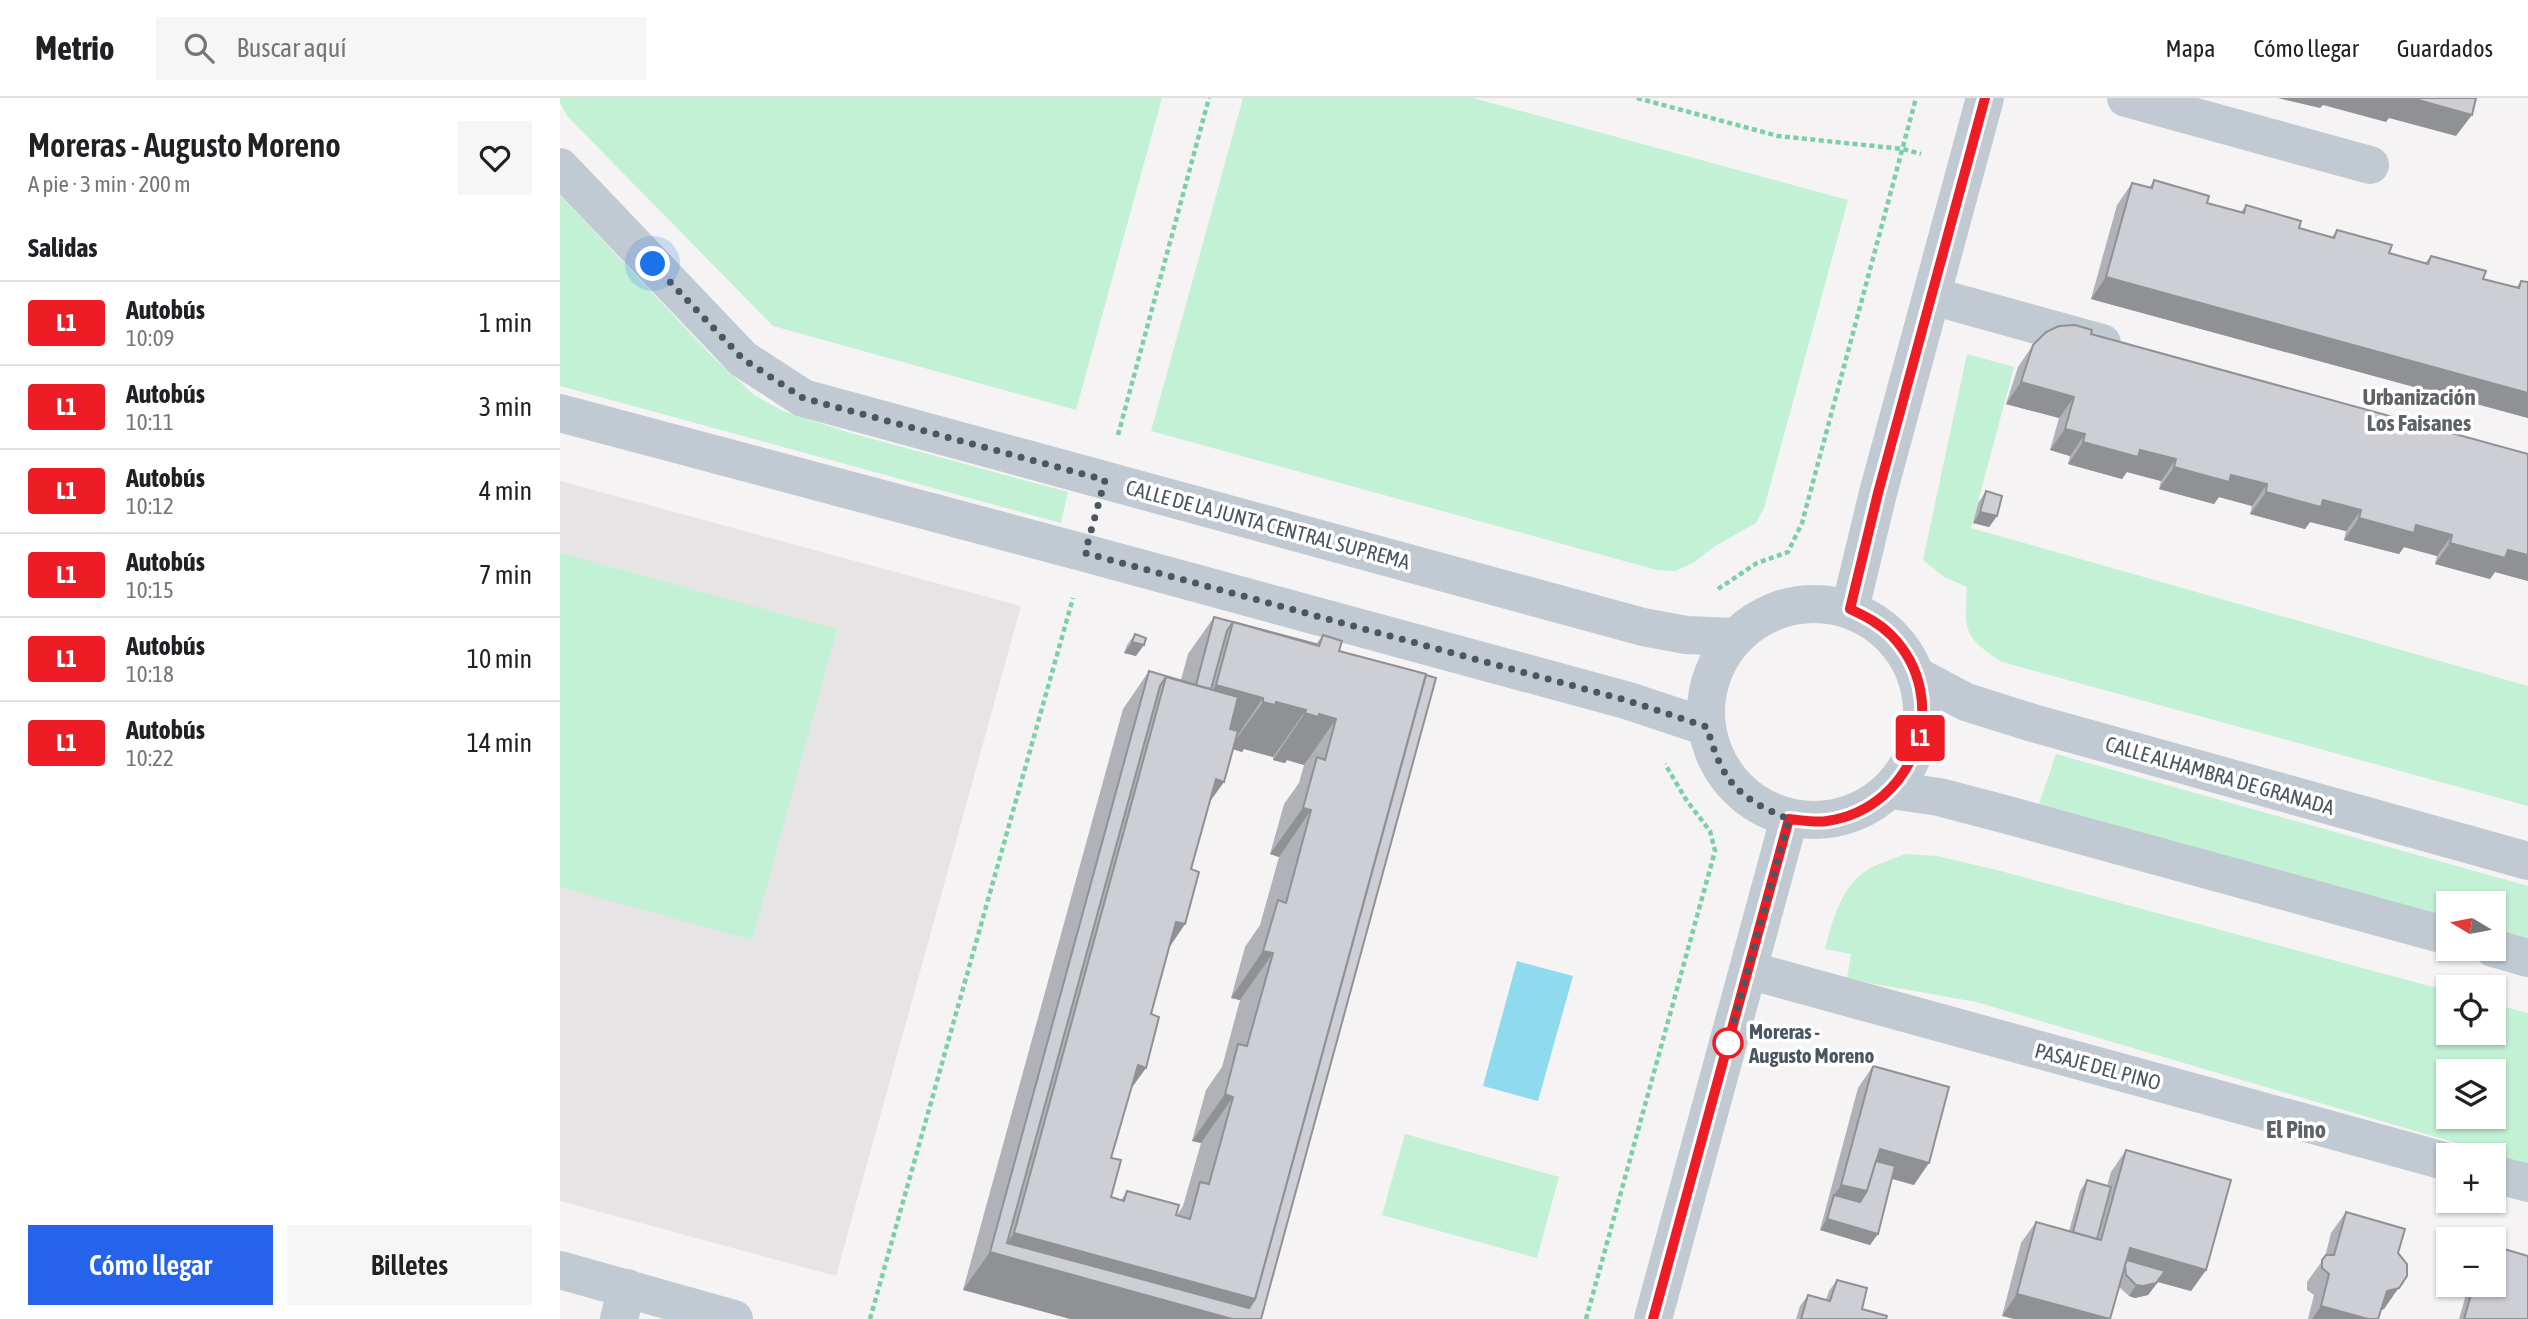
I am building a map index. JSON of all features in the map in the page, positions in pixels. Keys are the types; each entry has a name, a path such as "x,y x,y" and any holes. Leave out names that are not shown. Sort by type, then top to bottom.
{"street":[{"path":"1850,609 1878,493 1985,98"},
{"path":"2126,98 2370,165"},
{"name":"CALLE DE LA JUNTA CENTRAL SUPREMA","path":"560,167 743,359 803,398 1643,627 1686,635 1736,637"},
{"path":"1932,296 2132,351"},
{"path":"560,413 1629,701 1707,727"},
{"path":"1819,604 1850,609 1872,620 1891,635 1906,654 1917,676 1923,706 1921,737 1909,765 1891,790 1861,811 1826,821 1789,819 1758,807 1734,786 1715,758 1707,727 1706,702 1711,679 1721,657 1736,637 1759,618 1788,606 1819,604"},
{"name":"CALLE ALHAMBRA DE GRANADA","path":"1917,676 1966,702 2033,723 2528,861"},
{"path":"1891,790 1938,797 1991,810 2436,933"},
{"path":"1653,1319 1789,819"},
{"path":"2506,952 2528,958"},
{"name":"PASAJE DEL PINO","path":"1748,970 2436,1158"},
{"path":"2506,1177 2528,1183"},
{"path":"560,1270 623,1304 734,1319"}],"path":[{"path":"1105,480 1209,98"},
{"path":"1637,98 1778,135 1903,149 1966,167"},
{"path":"870,1319 1085,553"}],"shaded area":[{"path":"560,481 1021,606 836,1276 560,1201"}],"green space":[{"path":"560,98 1162,98 1076,410 773,326 568,117"},
{"path":"1243,98 1473,98 1848,200 1764,508 1756,523 1715,546 1693,563 1675,571 1657,570 1151,431"},
{"path":"560,195 711,355 754,395 783,411 847,432 1068,492 1061,523 560,386"},
{"path":"1967,354 2014,367 1971,528 2528,686 2528,806 2002,662 1980,646 1973,639 1967,624 1967,587 1944,577 1923,560"},
{"path":"560,553 837,629 752,940 560,887"},
{"path":"2056,754 2528,886 2528,938 2506,932 2506,891 2436,891 2436,914 2039,804"},
{"path":"1905,854 1937,856 2436,988 2436,1045 2506,1045 2506,1007 2528,1013 2528,1164 2506,1158 2506,1143 2456,1143 1976,1002 1847,979 1851,954 1825,949 1831,926 1845,894 1859,876"},
{"path":"1405,1134 1559,1177 1537,1258 1382,1215"}],"water":[{"path":"1517,961 1573,976 1538,1101 1483,1086"}],"building":[{"path":"2411,98 2476,98 2472,115"},
{"path":"2154,180 2209,196 2207,203 2244,213 2246,205 2301,221 2299,228 2334,238 2337,230 2392,245 2389,253 2428,264 2431,256 2486,271 2483,279 2519,288 2521,281 2528,282 2528,393 2106,277 2132,183 2152,188"},
{"path":"2075,325 2092,330 2091,334 2528,454 2528,555 2508,550 2505,558 2450,543 2452,535 2416,525 2414,533 2359,518 2361,510 2323,500 2321,507 2266,492 2267,484 2231,475 2229,482 2174,467 2176,459 2140,450 2138,457 2083,442 2085,434 2065,429 2074,397 2021,382 2033,345 2046,332 2059,326"},
{"path":"1986,491 2002,496 1997,516 1980,512"},
{"path":"1214,617 1233,622 1227,631 1211,689 1196,685"},
{"path":"1233,622 1319,646 1323,635 1342,641 1339,651 1426,674 1255,1299 1014,1233 1166,677 1238,697 1230,729 1238,731 1224,782 1216,779 1191,869 1199,872 1185,924 1176,922 1151,1014 1159,1017 1146,1068 1138,1065 1111,1158 1121,1160 1111,1197 1124,1201 1127,1191 1179,1205 1176,1215 1190,1219 1200,1182 1209,1184 1233,1097 1225,1094 1238,1044 1247,1046 1273,953 1263,951 1278,900 1286,903 1311,810 1303,808 1317,757 1325,760 1336,719 1319,714 1318,717 1305,713 1306,710 1276,702 1275,705 1263,702 1263,698 1216,685"},
{"path":"1235,623 1316,644 1316,645"},
{"path":"1135,634 1146,638 1144,645 1132,642"},
{"path":"1149,671 1196,685 1166,677 1160,686 1007,1243 1249,1308 1255,1299 1426,675 1436,678 1261,1319 1232,1319 990,1252"},
{"path":"1873,1066 1949,1087 1929,1163 1880,1149 1867,1191 1841,1185"},
{"path":"2126,1150 2231,1180 2206,1270 2130,1248 2110,1319 2017,1294 2036,1222 2101,1240"},
{"path":"1876,1161 1895,1166 1878,1234 1827,1219 1834,1195 1860,1202 1867,1191"},
{"path":"2087,1180 2111,1187 2097,1239 2073,1232"},
{"path":"2346,1212 2405,1229 2398,1253 2407,1264 2407,1276 2399,1288 2387,1291 2378,1319 2368,1319 2321,1306 2329,1274 2322,1268 2322,1260 2326,1255 2334,1255"},
{"path":"2506,1250 2528,1256 2528,1319 2464,1319 2470,1297 2506,1297"},
{"path":"2127,1260 2165,1271 2156,1283 2136,1285 2126,1275"},
{"path":"1837,1280 1867,1288 1862,1309 1887,1316 1886,1319 1801,1319 1808,1295 1830,1301"}],"bus line":[{"name":"L1","path":"1653,1319 1789,819 1826,821 1861,811 1891,790 1909,765 1921,737 1923,706 1917,676 1906,654 1891,635 1872,620 1850,609 1878,493 1985,98"}],"place":[{"name":"Moreras - Augusto Moreno","path":"1728,1043"}],"district":[{"name":"Urbanización Los Faisanes","path":"2419,410"},
{"name":"El Pino","path":"2296,1129"}],"route":[{"path":"653,264 743,359 803,398 1105,480 1085,553 1629,701 1707,727 1715,758 1734,786 1758,807 1789,819 1728,1043"}]}
